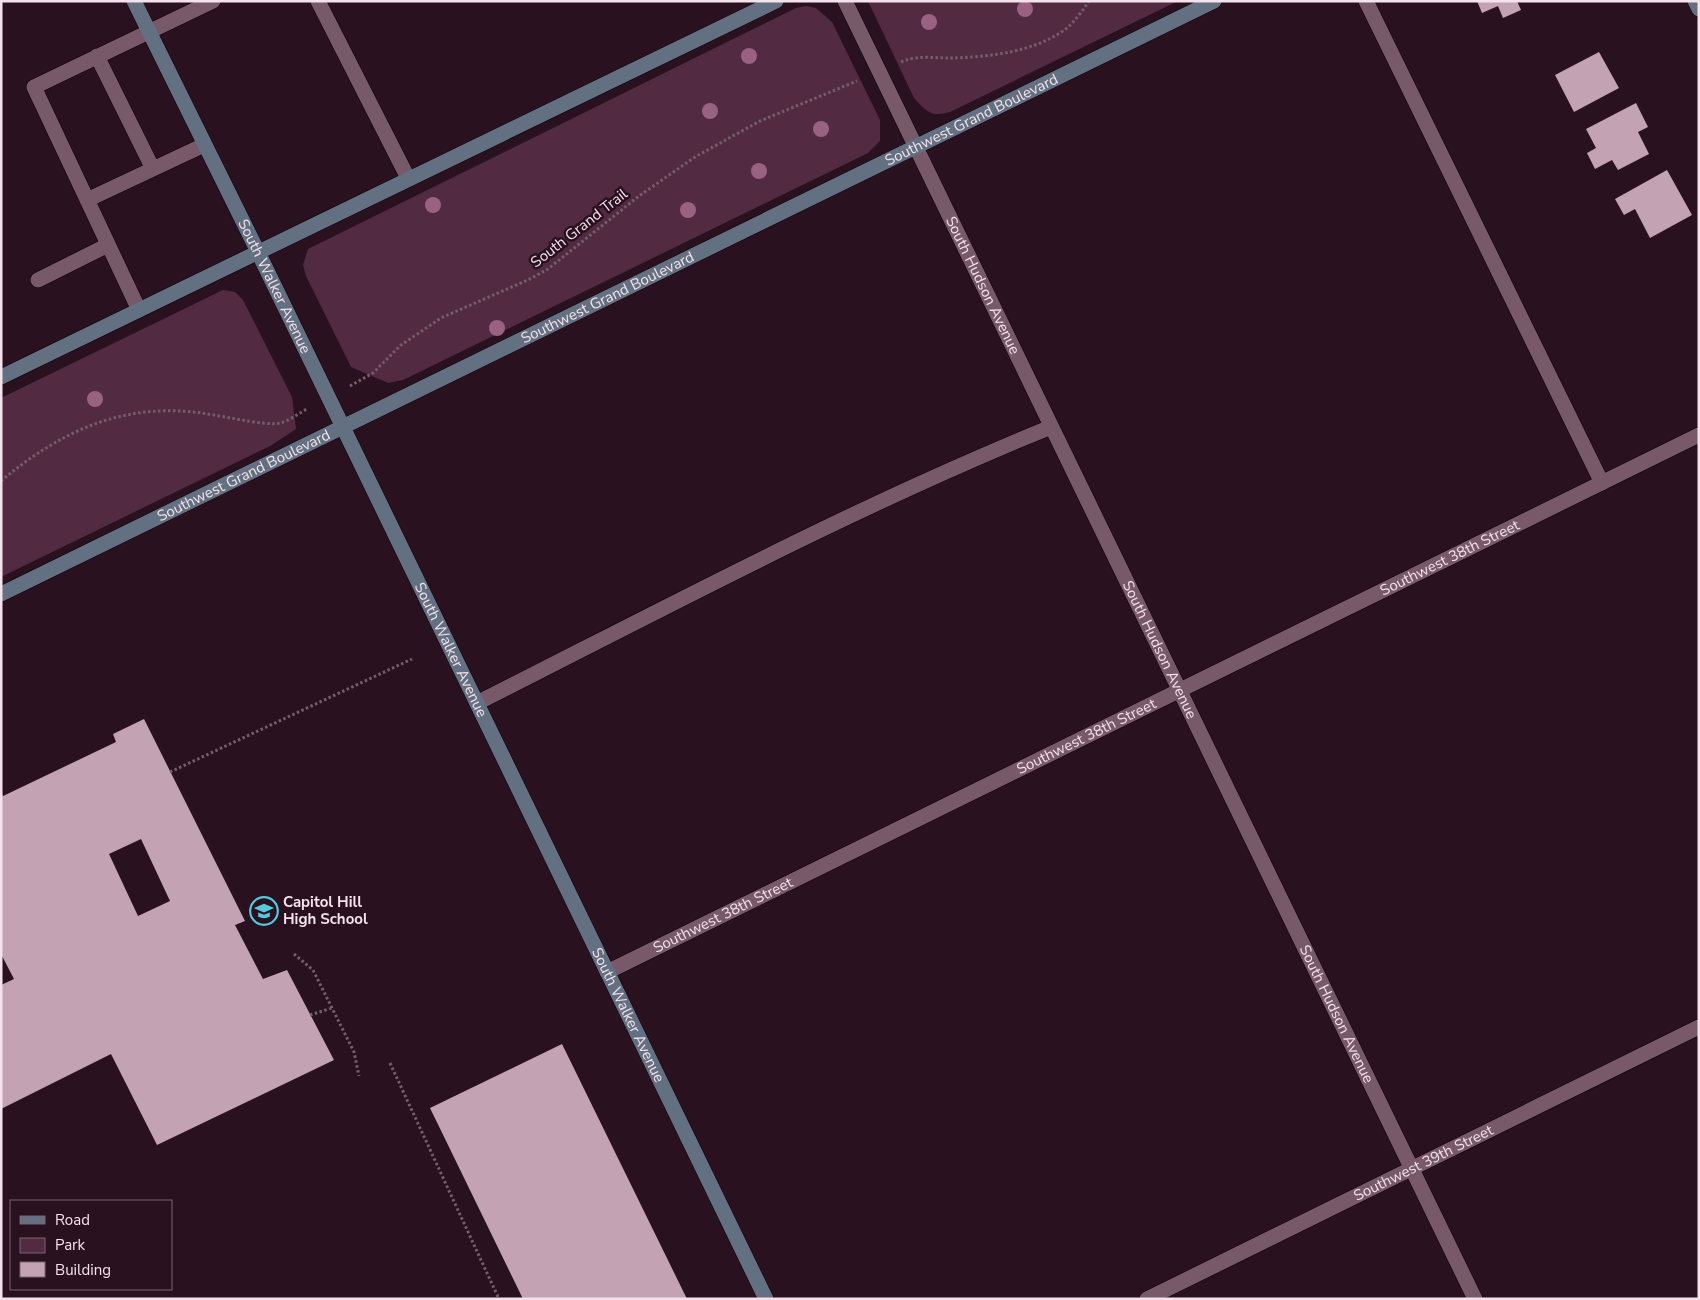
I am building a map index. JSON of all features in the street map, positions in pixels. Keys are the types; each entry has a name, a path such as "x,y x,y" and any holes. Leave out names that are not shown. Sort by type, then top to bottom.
{"street":[{"name":"South Walker Avenue","path":"134,1 258,252 766,1299"},
{"path":"139,310 34,87 213,1"},
{"path":"318,1 408,178"},
{"path":"1,378 408,178 776,1"},
{"name":"South Hudson Avenue","path":"845,1 1475,1299"},
{"name":"Southwest Grand Boulevard","path":"1,594 1214,1"},
{"path":"1366,1 1602,483"},
{"path":"1695,1 1699,9"},
{"path":"97,56 153,169"},
{"path":"87,200 204,144"},
{"path":"38,280 108,245"},
{"path":"477,704 794,542 973,459 1052,428"},
{"name":"Southwest 38th Street","path":"607,972 1699,435"},
{"name":"Southwest 39th Street","path":"1147,1299 1699,1026"}],"path":[{"name":"South Grand Trail","path":"1,481 42,450 83,428 126,414 157,410 193,412 279,423 373,374 401,345 441,318 528,280 548,269 639,196 695,157 760,120 910,58 965,58 1033,46 1069,26 1089,1"},
{"path":"170,772 412,659"},
{"path":"294,954 313,970 354,1052 359,1076"},
{"path":"310,1015 332,1008"},
{"path":"390,1063 499,1299"}],"green space":[{"path":"868,1 1178,1 950,112 938,114 926,110 914,98"},
{"path":"806,6 816,8 832,22 880,120 880,141 868,153 403,380 388,383 351,367 306,276 303,265 308,249 796,8"},
{"path":"223,290 235,292 243,300 292,397 296,429 270,446 1,577 1,398"}],"building":[{"path":"1477,1 1517,1 1521,10 1503,18 1498,6 1482,13"},
{"path":"1599,52 1619,88 1574,112 1555,75"},
{"path":"1636,103 1648,127 1638,132 1649,154 1618,170 1612,160 1595,169 1587,153 1596,148 1586,129"},
{"path":"1667,170 1692,215 1650,238 1635,209 1624,215 1615,199"},
{"path":"144,719 245,921 235,925 263,979 287,970 334,1060 157,1145 111,1054 1,1109 1,985 14,979 1,954 1,797 116,742 113,734","holes":["141,839 170,901 138,916 109,854"]},
{"path":"562,1044 687,1299 523,1299 430,1108"}],"place":[{"name":"Capitol Hill High School","path":"264,911"}]}
